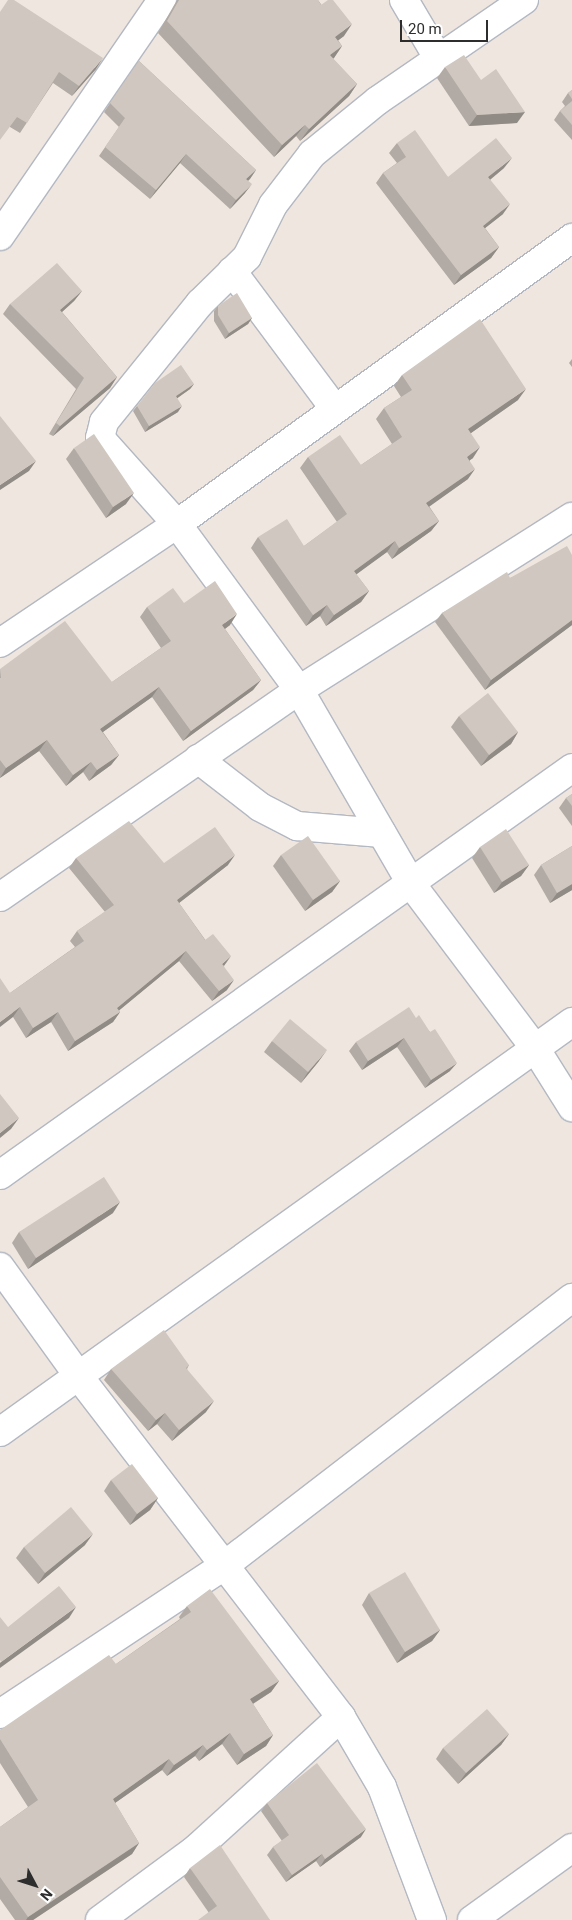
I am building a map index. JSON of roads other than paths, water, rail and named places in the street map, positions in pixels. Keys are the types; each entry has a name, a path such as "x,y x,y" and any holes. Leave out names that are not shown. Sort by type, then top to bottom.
{"street":[{"path":"0,236 162,0"},
{"path":"404,0 440,60"},
{"path":"524,0 440,60 378,101 312,154 273,205 247,257 232,272 104,422 100,438 177,524 299,690 412,885 535,1048 572,1107"},
{"path":"0,643 177,524 572,238"},
{"path":"232,272 335,409"},
{"path":"0,897 299,690 572,517"},
{"path":"198,760 260,807 297,826 382,833"},
{"path":"0,1175 412,885 572,768"},
{"path":"0,1432 80,1378 572,1022"},
{"path":"0,1267 80,1378 341,1717 382,1786 432,1920"},
{"path":"0,1714 225,1565 572,1298"},
{"path":"100,1920 196,1849 341,1717"},
{"path":"472,1920 572,1848"}]}
